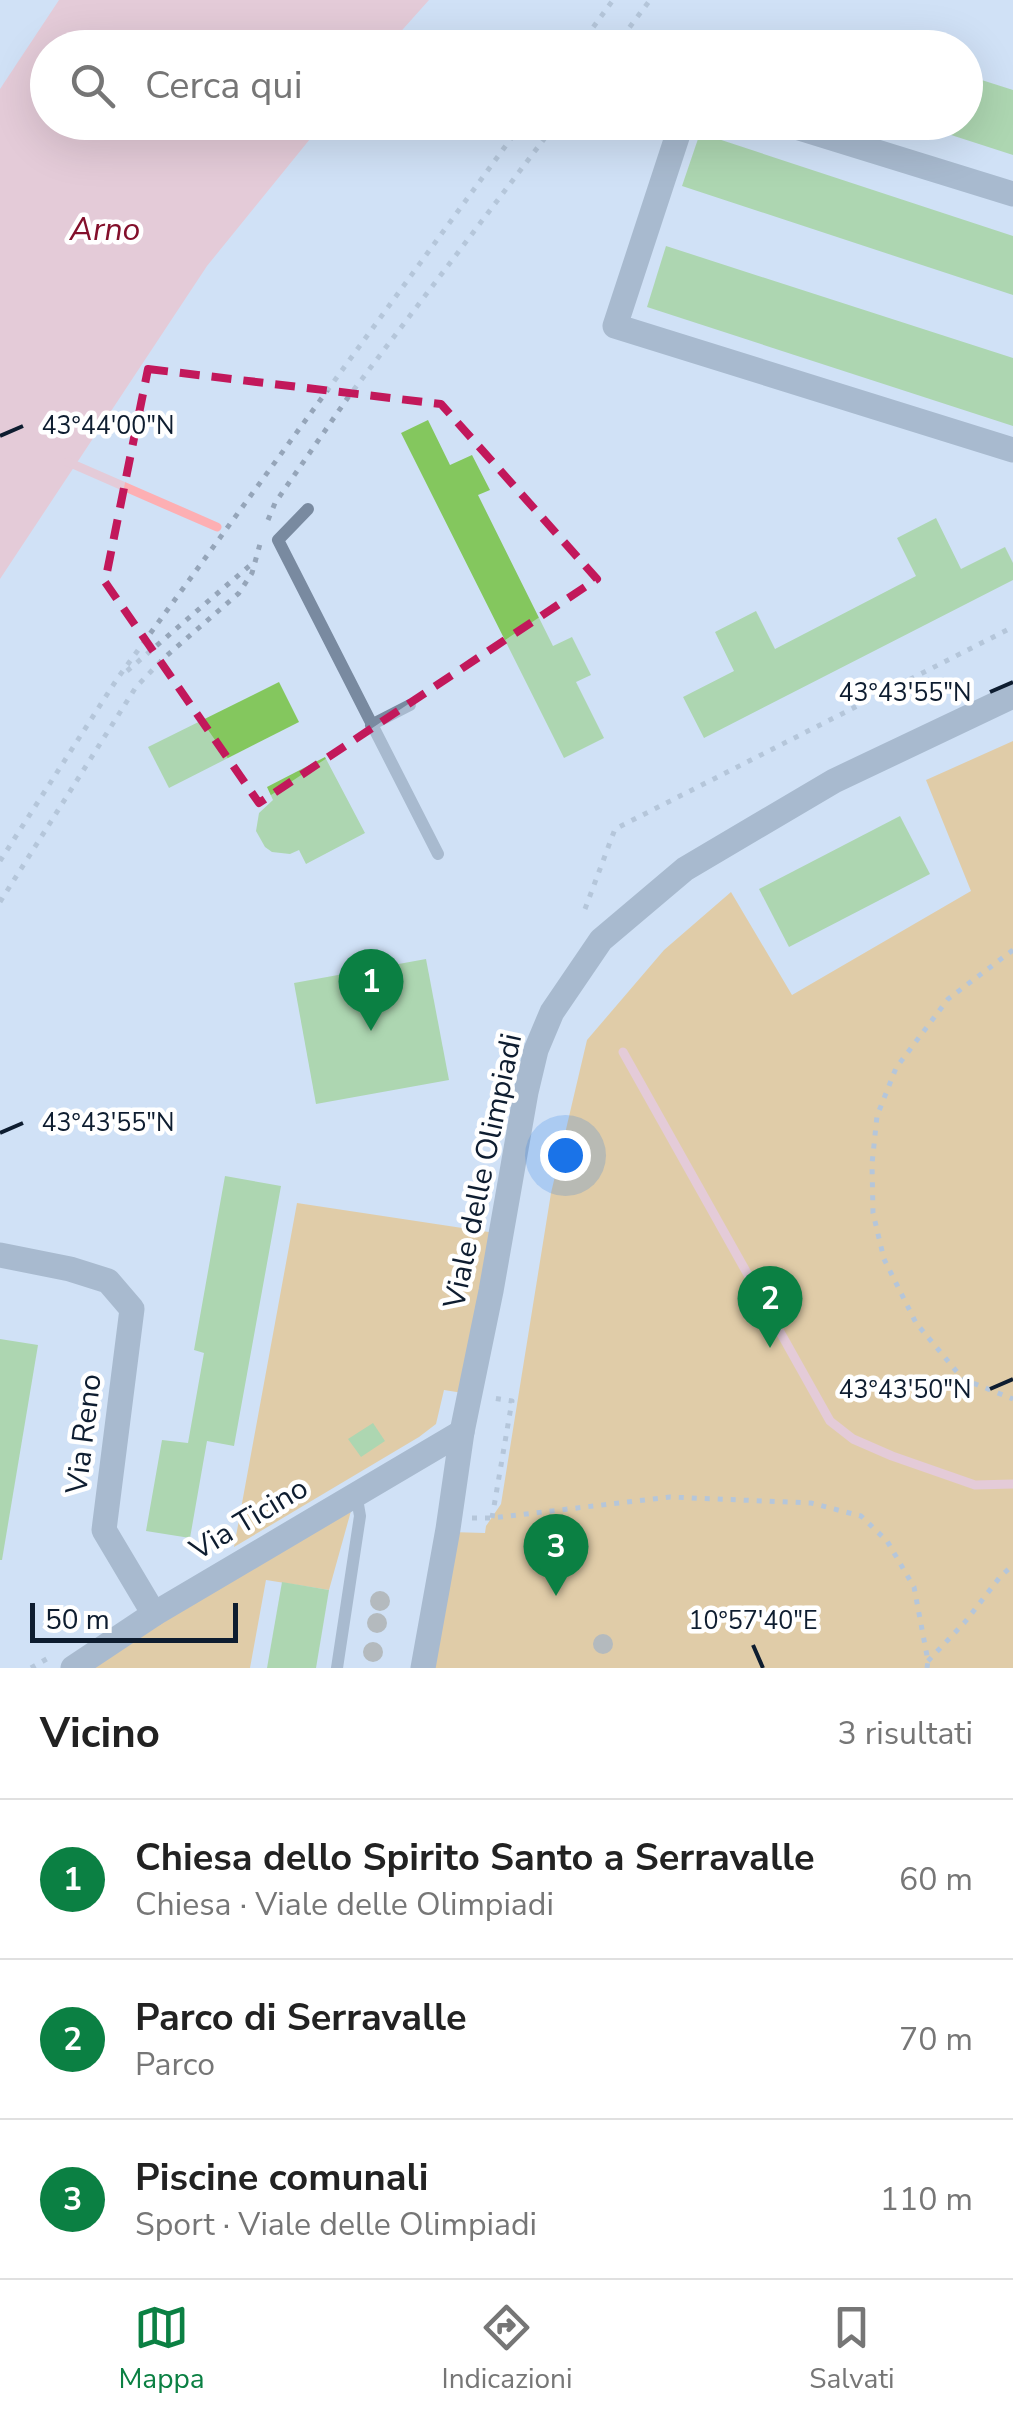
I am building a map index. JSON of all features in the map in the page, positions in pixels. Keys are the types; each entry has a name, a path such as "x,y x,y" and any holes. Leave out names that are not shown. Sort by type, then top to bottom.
{"street":[{"path":"676,140 615,326 1013,450"},
{"path":"838,140 1013,194"},
{"name":"Viale delle Olimpiadi","path":"423,1668 462,1432 536,1050 552,1012 602,940 685,869 834,781 1013,696"},
{"name":"Via Reno","path":"0,1255 70,1268 108,1281 132,1309 104,1530 154,1614"},
{"name":"Via Ticino","path":"73,1668 154,1614 462,1432"}],"lane":[{"path":"308,509 278,540 438,854"},
{"path":"371,724 410,705"},
{"path":"337,1668 360,1516 356,1493"}],"path":[{"path":"591,30 613,0"},
{"path":"628,30 650,0"},
{"path":"0,860 117,680 510,140"},
{"path":"265,526 275,503 349,396 543,140"},
{"path":"117,680 278,540"},
{"path":"0,902 136,687 239,594 252,573 260,543"},
{"path":"585,909 615,829 1013,627"},
{"path":"1013,950 948,1000 896,1068 877,1116 872,1213 884,1259 916,1323 963,1379 1013,1399"},
{"path":"492,1518 512,1400"},
{"path":"449,1519 492,1518 670,1497 811,1503 861,1516 887,1542 914,1587 928,1664"},
{"path":"928,1664 1013,1565"}],"highlighted area":[{"path":"148,369 441,404 597,579 259,803 105,582"}],"shaded area":[{"path":"1013,741 1013,1668 426,1668 451,1532 485,1533 501,1504 551,1193 587,1040 664,950 731,892 792,995 971,891 926,780"},
{"path":"297,1203 502,1234 469,1394 444,1390 436,1424 419,1437 234,1547"},
{"path":"356,1493 329,1590 266,1580 250,1668 73,1668"}],"water":[{"name":"Arno","path":"59,0 429,0 402,30 39,30"},
{"name":"Arno","path":"30,44 30,140 309,140 207,266 0,579 0,89"}],"building":[{"path":"983,80 1013,90 1013,155 967,140 983,140"},
{"path":"698,140 721,140 1013,236 1013,295 682,186"},
{"path":"666,246 1013,358 1013,426 647,307"},
{"path":"428,420 450,465 472,455 490,490 478,495 553,646 572,637 591,675 576,682 604,738 564,758 401,433"},
{"path":"936,518 961,569 1005,547 1013,563 1013,580 704,738 683,697 734,671 715,632 756,611 775,649 916,576 897,538"},
{"path":"279,682 299,722 169,788 148,747"},
{"path":"325,757 365,833 306,864 299,850 290,854 272,852 256,831 259,813 273,800 267,787"},
{"path":"900,816 930,874 789,947 759,889"},
{"path":"426,959 449,1080 316,1104 294,983"},
{"path":"225,1176 281,1186 234,1446 207,1441 190,1538 146,1531 162,1440 188,1443 204,1353 194,1350"},
{"path":"0,1339 38,1345 2,1560 0,1560"},
{"path":"373,1423 385,1441 361,1457 348,1439"},
{"path":"282,1582 329,1590 316,1668 267,1668"}],"waterway":[{"path":"68,462 217,527"},
{"path":"623,1052 830,1421 853,1439 975,1485 1013,1484"}],"place":[{"name":"Chiesa dello Spirito Santo a Serravalle","path":"371,1031"},
{"name":"Parco di Serravalle","path":"770,1348"},
{"name":"Piscine comunali","path":"556,1596"}]}
